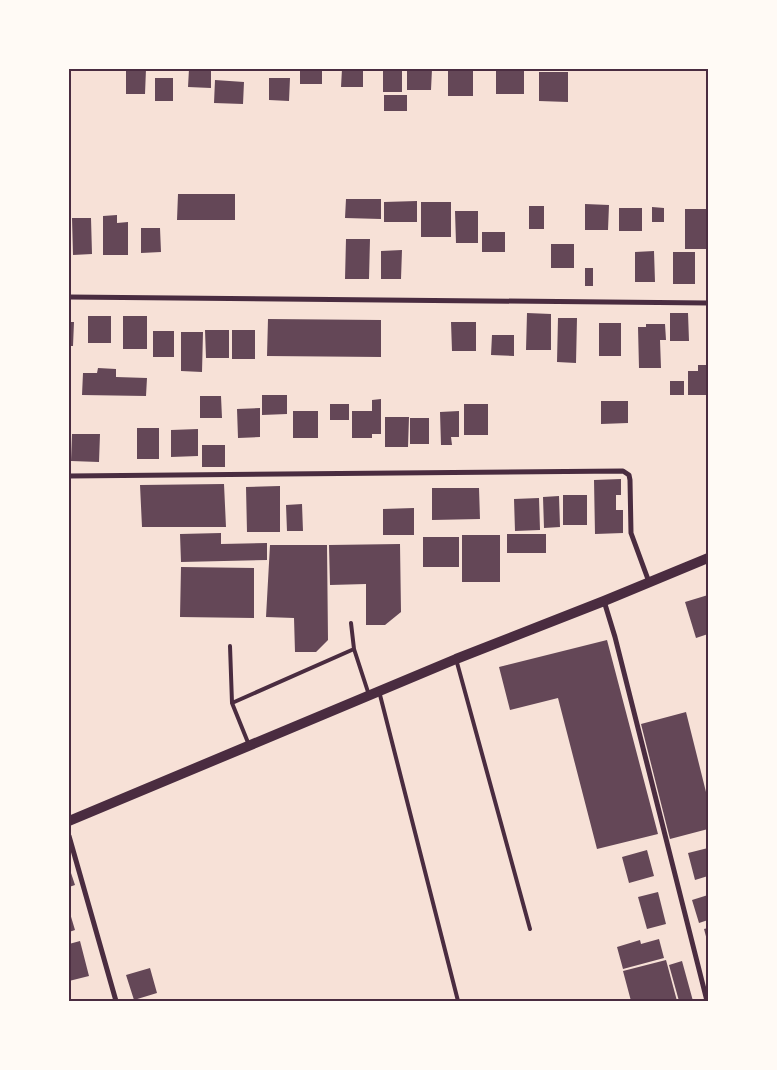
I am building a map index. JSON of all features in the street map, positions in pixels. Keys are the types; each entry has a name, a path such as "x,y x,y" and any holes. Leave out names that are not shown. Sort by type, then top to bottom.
{"main road":[{"path":"69,821 456,659 708,558"}],"street":[{"path":"69,297 708,303"},
{"path":"69,476 623,471 629,475 630,480 631,533 649,582"},
{"path":"604,601 615,637 707,1001"},
{"path":"69,836 116,1001"}],"lane":[{"path":"351,623 354,649 374,693 458,1001"},
{"path":"230,646 232,703 250,745"},
{"path":"232,703 354,649"},
{"path":"456,659 530,928"}],"building":[{"path":"126,69 146,69 145,94 126,94"},
{"path":"189,69 211,69 211,88 188,87"},
{"path":"300,69 322,69 322,84 300,84"},
{"path":"342,69 363,69 363,87 341,87"},
{"path":"383,69 402,69 402,92 383,92"},
{"path":"407,69 432,69 431,90 407,90"},
{"path":"448,69 473,69 473,96 448,96"},
{"path":"496,69 524,69 524,94 496,94"},
{"path":"539,72 568,72 568,102 539,101"},
{"path":"155,78 173,78 173,101 155,101"},
{"path":"269,78 290,78 289,101 269,100"},
{"path":"215,80 244,82 243,104 214,103"},
{"path":"384,95 407,95 407,111 384,111"},
{"path":"178,194 235,194 235,220 177,220"},
{"path":"346,199 381,199 381,219 345,218"},
{"path":"417,201 417,222 384,222 384,202"},
{"path":"421,202 451,202 451,237 421,237"},
{"path":"585,204 609,205 608,230 585,230"},
{"path":"529,206 544,206 544,229 529,229"},
{"path":"652,207 664,208 664,222 652,222"},
{"path":"619,208 642,208 642,231 619,231"},
{"path":"685,209 708,209 708,249 685,249"},
{"path":"455,211 478,211 478,243 456,243"},
{"path":"117,215 117,223 128,222 128,255 103,255 103,216"},
{"path":"72,218 91,218 92,254 73,255"},
{"path":"141,228 160,228 161,252 141,253"},
{"path":"482,232 505,232 505,252 482,252"},
{"path":"346,239 370,239 369,279 345,279"},
{"path":"551,244 574,244 574,268 551,268"},
{"path":"402,250 401,279 381,279 381,251"},
{"path":"654,251 655,282 635,282 635,252"},
{"path":"673,252 695,252 695,284 673,284"},
{"path":"585,268 593,268 593,286 585,286"},
{"path":"527,313 551,314 551,350 526,350"},
{"path":"670,313 688,313 689,341 670,341"},
{"path":"88,316 111,316 111,343 88,343"},
{"path":"123,316 147,316 147,349 123,349"},
{"path":"558,318 577,318 576,363 557,362"},
{"path":"268,319 381,320 381,357 267,356"},
{"path":"69,322 74,322 73,346 69,346"},
{"path":"451,322 476,322 476,351 452,351"},
{"path":"599,323 621,323 621,356 599,356"},
{"path":"646,324 665,324 666,340 660,340 661,368 639,368 638,327 646,327"},
{"path":"205,330 229,330 229,358 206,358"},
{"path":"232,330 255,330 255,359 232,359"},
{"path":"153,331 174,331 174,357 153,357"},
{"path":"181,332 203,332 202,372 181,371"},
{"path":"492,335 514,335 514,356 491,355"},
{"path":"698,365 708,365 708,395 688,395 688,371 698,371"},
{"path":"98,368 116,369 116,377 147,378 146,396 82,395 83,373 97,373"},
{"path":"670,381 684,381 684,395 670,395"},
{"path":"262,395 287,395 287,414 262,415"},
{"path":"200,396 221,396 222,418 200,418"},
{"path":"381,399 381,434 372,434 372,438 352,438 352,411 372,411 372,400"},
{"path":"601,401 628,401 628,423 601,424"},
{"path":"330,404 349,404 349,420 330,420"},
{"path":"464,404 488,404 488,435 464,435"},
{"path":"260,408 260,437 238,438 237,409"},
{"path":"293,411 318,411 318,438 293,438"},
{"path":"459,411 459,437 451,437 452,445 441,445 440,412"},
{"path":"385,417 409,417 408,447 385,447"},
{"path":"410,418 429,418 429,444 410,444"},
{"path":"137,428 159,428 159,459 137,459"},
{"path":"198,429 198,456 171,457 171,430"},
{"path":"72,434 100,434 99,462 71,461"},
{"path":"202,445 225,445 225,467 202,467"},
{"path":"621,479 621,495 616,495 616,510 623,510 623,533 595,534 594,480"},
{"path":"224,484 226,527 142,527 140,485"},
{"path":"280,486 280,532 247,532 246,487"},
{"path":"432,488 479,488 480,519 432,520"},
{"path":"563,495 587,495 587,525 563,525"},
{"path":"559,496 560,527 544,528 543,497"},
{"path":"539,498 540,530 515,531 514,499"},
{"path":"302,504 303,531 287,531 286,505"},
{"path":"414,508 414,535 383,535 383,509"},
{"path":"221,533 221,544 267,543 267,560 181,562 180,534"},
{"path":"507,534 546,534 546,553 507,553"},
{"path":"462,535 500,535 500,582 462,582"},
{"path":"423,537 459,537 459,567 423,567"},
{"path":"400,544 401,612 385,625 366,625 366,584 330,585 329,545"},
{"path":"270,545 327,545 328,640 316,652 295,652 294,618 266,617"},
{"path":"181,567 254,568 254,618 180,617"},
{"path":"708,595 708,634 696,638 685,602"},
{"path":"607,640 658,834 597,849 558,698 510,710 499,667"},
{"path":"686,712 708,800 708,829 670,839 641,724"},
{"path":"708,848 708,876 695,880 688,853"},
{"path":"647,850 654,876 629,883 622,857"},
{"path":"69,867 75,885 69,887"},
{"path":"658,892 666,924 647,929 638,897"},
{"path":"708,895 708,920 699,923 692,900"},
{"path":"69,910 75,930 69,932"},
{"path":"708,928 708,944 704,929"},
{"path":"659,939 664,958 623,969 617,947 640,940 641,944"},
{"path":"80,941 89,976 69,981 69,944"},
{"path":"666,960 677,1001 631,1001 623,971"},
{"path":"682,961 693,1001 679,1001 669,965"},
{"path":"150,968 157,993 134,1000 126,975"}]}
